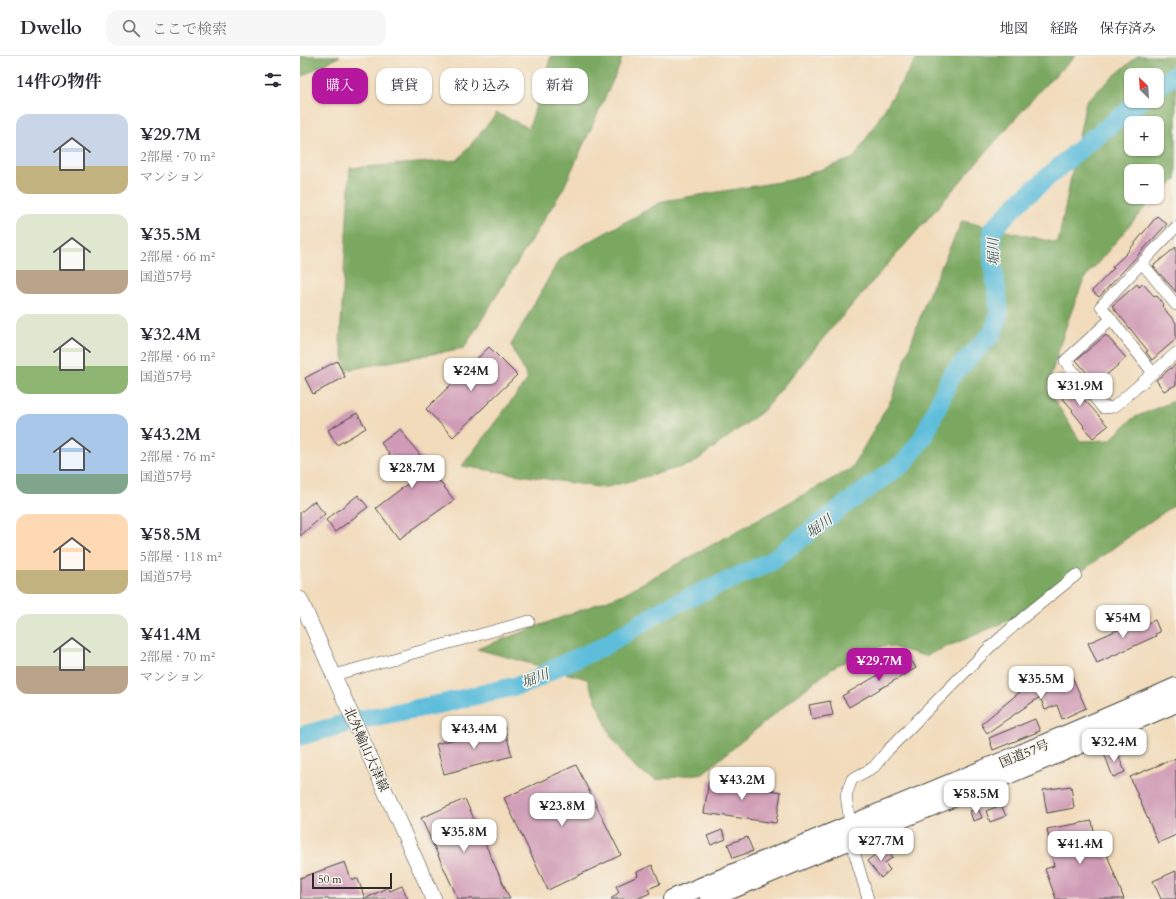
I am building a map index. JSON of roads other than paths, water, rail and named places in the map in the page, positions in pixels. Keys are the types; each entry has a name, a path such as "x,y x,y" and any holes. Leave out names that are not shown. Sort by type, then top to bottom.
{"highway":[{"name":"国道57号","path":"709,899 850,832 1176,688"},
{"name":"国道57号","path":"672,899 978,786 1076,747 1176,703"}],"main road":[{"name":"北外輪山大津線","path":"300,599 434,899"}],"street":[{"path":"1153,373 1101,306 1176,227"},
{"path":"1142,263 1176,305"},
{"path":"1111,319 1065,361 1103,408 1114,407 1176,352"},
{"path":"868,899 850,832 846,795 852,779 874,767 888,750 989,648 1025,616 1076,575"},
{"path":"334,675 530,621"}],"waterway":[{"name":"堀川","path":"1164,82 1176,74"},
{"name":"堀川","path":"300,736 363,719 440,704 528,683 563,664 601,648 666,608 770,562 842,507 905,462 924,436 951,376 993,333 999,313 993,266 992,230 1020,201 1087,143 1131,108"}]}
